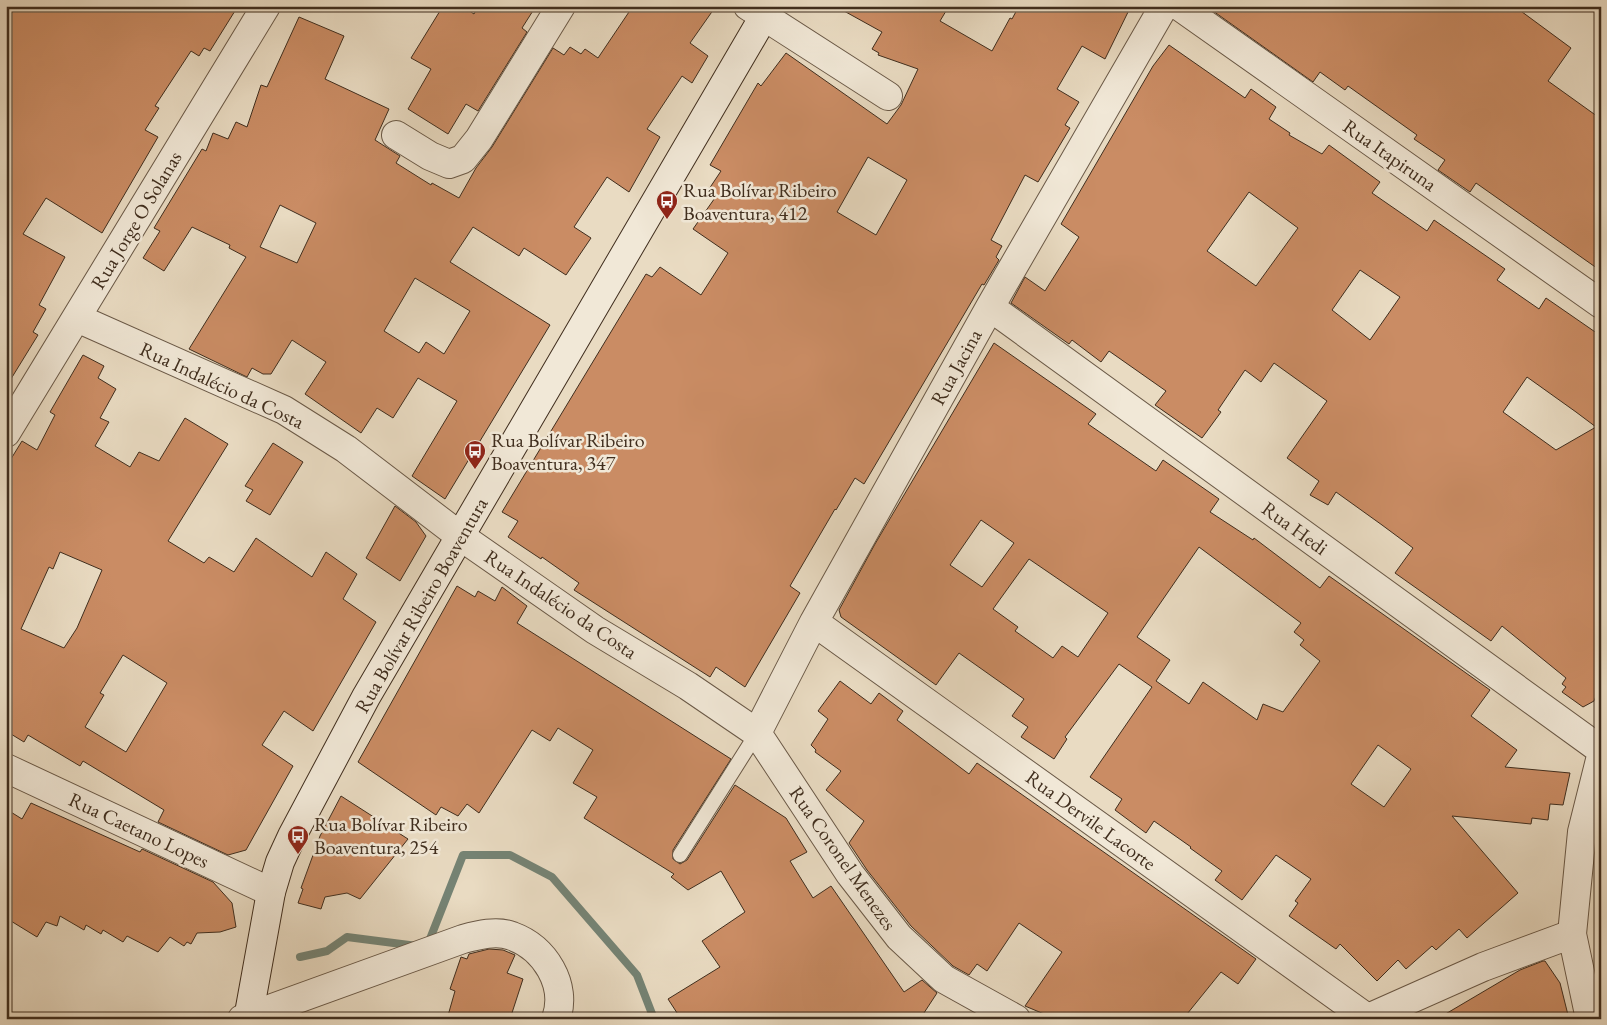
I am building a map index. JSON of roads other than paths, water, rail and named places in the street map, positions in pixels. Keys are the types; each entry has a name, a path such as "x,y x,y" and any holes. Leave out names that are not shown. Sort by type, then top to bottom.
{"street":[{"name":"Rua Jorge O Solanas","path":"6,433 266,6"},
{"path":"396,135 430,156 449,164 463,159 478,139 561,6"},
{"name":"Rua Jacina","path":"757,733 814,622 990,307 1164,6"},
{"name":"Rua Itapiruna","path":"1179,6 1601,304"},
{"path":"761,10 888,96"},
{"name":"Rua Bolívar Ribeiro Boaventura","path":"246,1018 271,892 280,862 319,784 761,10"},
{"name":"Rua Hedi","path":"990,307 1601,750"},
{"name":"Rua Indalécio da Costa","path":"76,318 284,410 346,449 460,536 595,630 688,686 757,733"},
{"name":"Rua Dervile Lacorte","path":"814,622 1366,1019"},
{"name":"Rua Coronel Menezes","path":"757,733 850,874 899,938 944,978 1016,1019"},
{"path":"1590,1019 1572,934 1582,832 1601,756"},
{"name":"Rua Caetano Lopes","path":"6,768 271,892"},
{"path":"246,1018 463,939 480,934 501,933 517,938 536,950 545,959 554,974 559,989 560,1007 556,1019"},
{"path":"1366,1019 1483,967 1572,934"}],"lane":[{"path":"680,855 757,733"}],"waterway":[{"path":"428,944 463,855 510,855 552,877 637,975 654,1019"},
{"path":"300,957 327,951 347,937 417,946"}],"place":[{"name":"Rua Bolívar Ribeiro Boaventura, 412","path":"667,220"},
{"name":"Rua Bolívar Ribeiro Boaventura, 347","path":"475,470"},
{"name":"Rua Bolívar Ribeiro Boaventura, 254","path":"298,855"}]}
